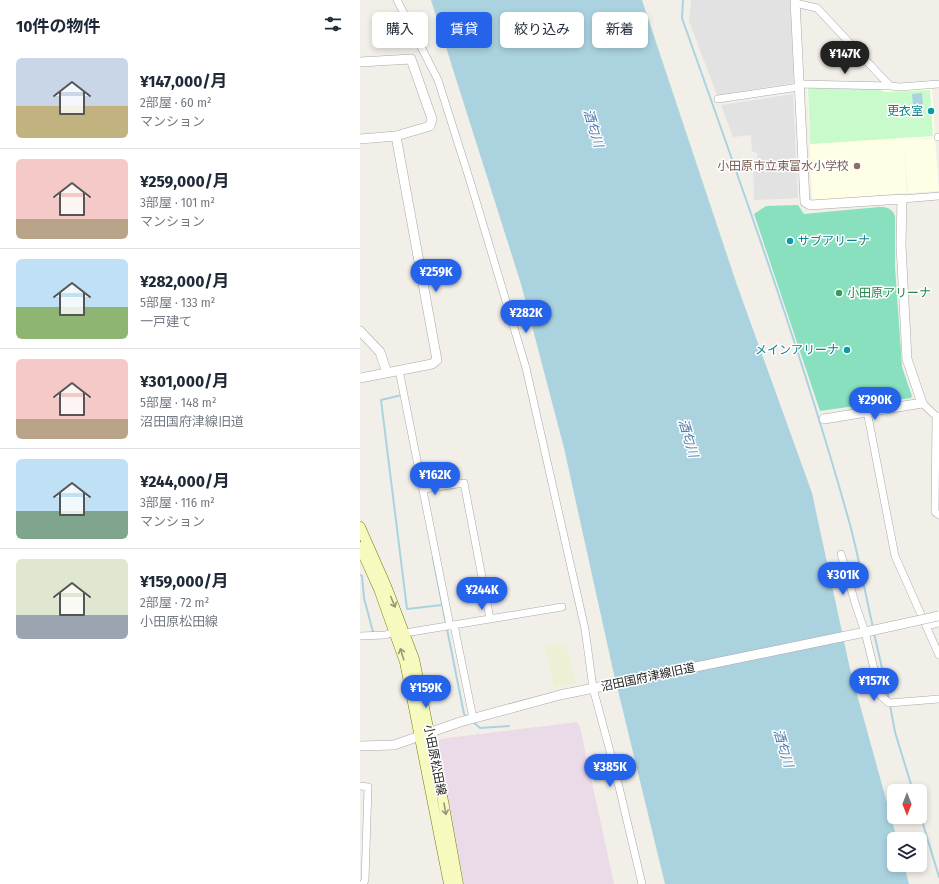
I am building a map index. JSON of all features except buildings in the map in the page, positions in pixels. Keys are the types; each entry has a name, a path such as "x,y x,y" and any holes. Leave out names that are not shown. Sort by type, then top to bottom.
{"main road":[{"name":"小田原松田線","path":"360,527 400,633"},
{"name":"小田原松田線","path":"360,547 400,633 414,659 449,884"},
{"name":"小田原松田線","path":"425,735 458,884"}],"street":[{"path":"397,0 438,80 472,184 526,368 585,629 593,688 616,770 642,884"},
{"path":"890,86 817,8 795,2 805,202 810,204 939,196"},
{"path":"360,62 411,59 432,118 430,126 396,136 360,139"},
{"path":"718,99 800,85 900,87 939,84"},
{"path":"360,378 432,364 437,360 396,136"},
{"path":"902,199 901,245 907,359 922,403 938,416 935,512 939,515"},
{"path":"362,336 380,352 387,373"},
{"path":"399,370 452,626 473,718"},
{"path":"824,419 922,403"},
{"path":"867,412 895,556 939,655"},
{"path":"424,489 464,483 490,619"},
{"path":"841,554 856,606 868,631 876,685 884,701 899,704 939,699"},
{"path":"360,636 386,635 452,626 562,607"},
{"name":"沼田国府津線旧道","path":"360,746 394,744 473,718 593,688 939,616"},
{"path":"926,626 939,623"},
{"path":"360,786 368,787 365,880 363,884"}],"shaded area":[{"path":"691,0 790,0 794,83 717,95 689,21"},
{"name":"小田原市立東富水小学校","path":"807,86 901,90 932,88 935,137 910,140 935,138 939,191 908,193 903,140 907,193 813,200"},
{"path":"793,94 798,198 754,200 753,164 758,163 757,153 752,151 751,135 733,137 721,105"},
{"path":"566,643 576,683 554,688 544,645"},
{"path":"577,722 580,727 614,884 464,884 437,748 440,739"}],"green space":[{"path":"808,88 879,89 885,92 930,90 933,136 810,144"},
{"name":"小田原アリーナ","path":"798,205 804,214 879,207 889,208 894,213 895,267 902,367 912,396 911,398 820,411 754,214 766,206"}],"water":[{"name":"酒匂川","path":"431,0 642,0 646,12 592,12 592,48 648,48 648,18 737,285 812,493 850,669 887,803 887,824 893,824 895,832 887,832 887,872 906,872 909,884 665,884 613,670 564,448 521,284 446,48 492,48 492,12 436,12 436,16"},
{"path":"922,93 924,117 914,117 912,94"}],"waterway":[{"path":"683,0 682,18 769,265 829,451 847,514 873,627"},
{"path":"402,395 381,400 407,609 442,605"},
{"path":"433,558 446,624"},
{"path":"360,575 362,576 364,598 373,632"},
{"path":"447,629 464,714 468,717"},
{"path":"874,633 889,699"},
{"path":"890,705 895,732 911,784"},
{"path":"472,721 480,728 509,726"},
{"path":"923,824 939,877"}],"place":[{"name":"更衣室","path":"931,111"},
{"name":"小田原市立東富水小学校","path":"857,166"},
{"name":"サブアリーナ","path":"790,241"},
{"name":"小田原アリーナ","path":"839,293"},
{"name":"メインアリーナ","path":"847,350"}]}
